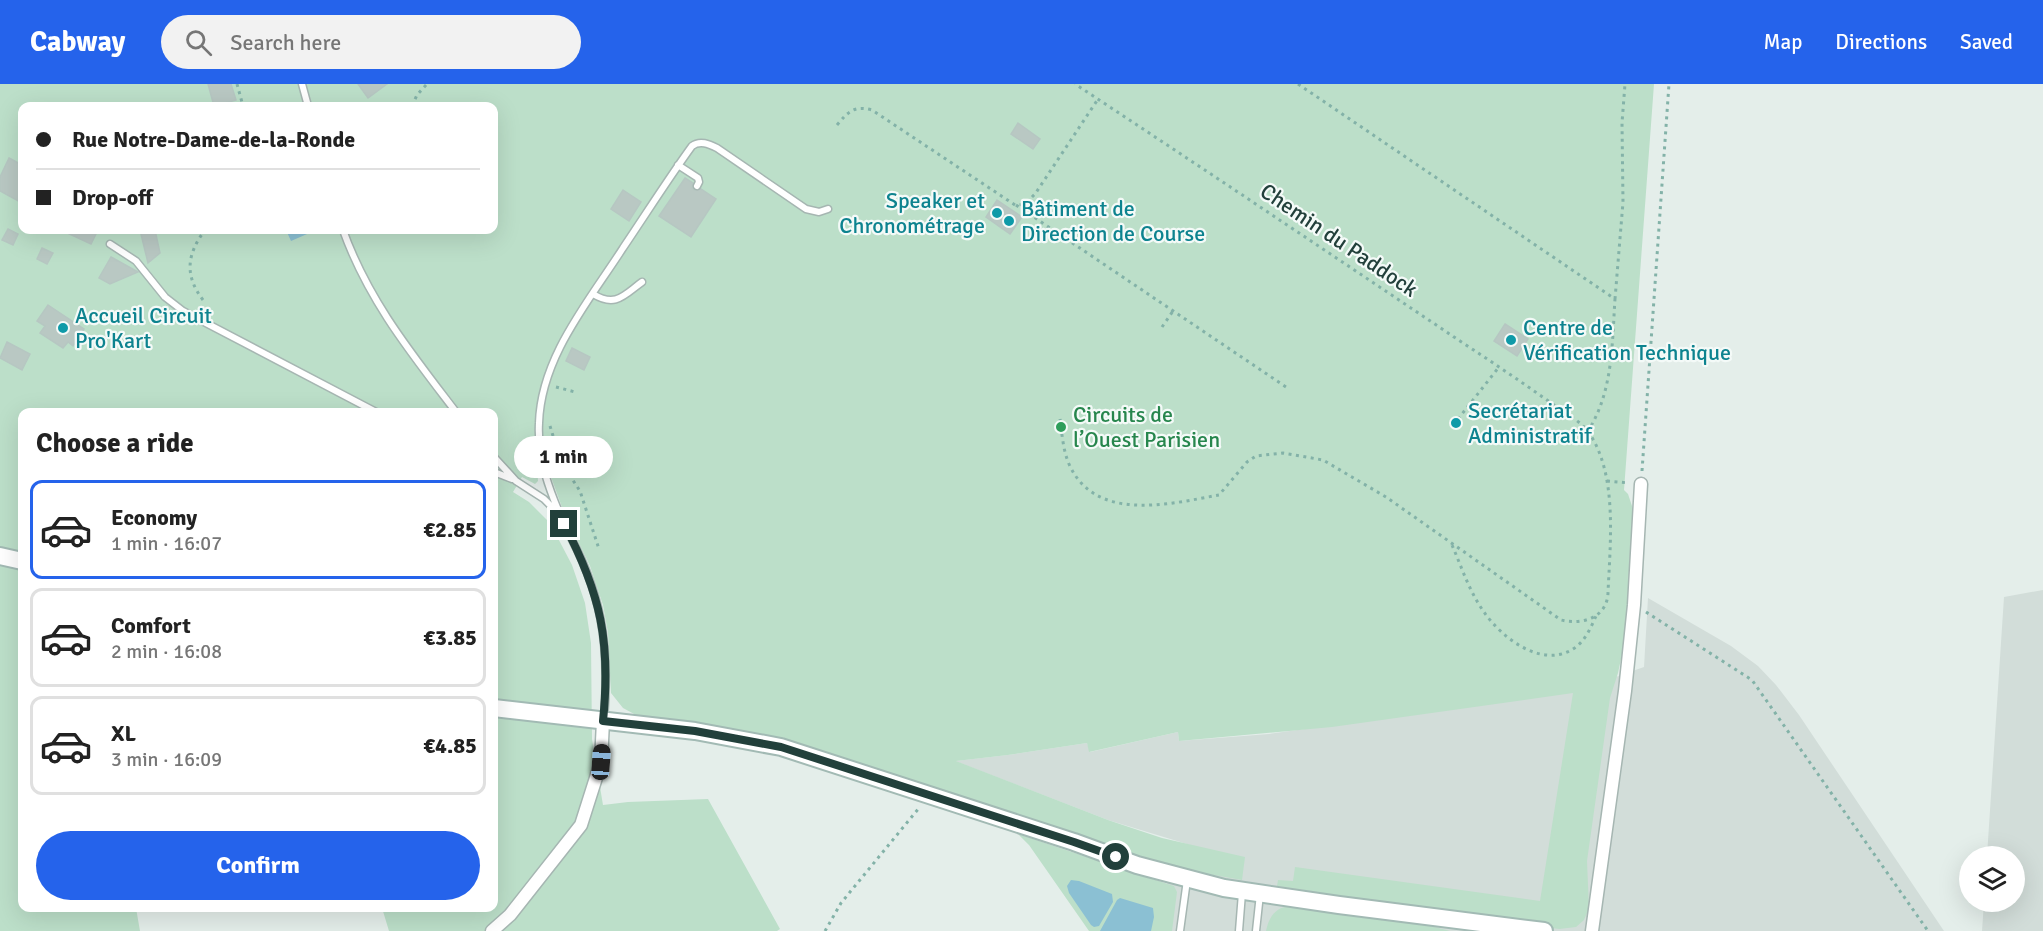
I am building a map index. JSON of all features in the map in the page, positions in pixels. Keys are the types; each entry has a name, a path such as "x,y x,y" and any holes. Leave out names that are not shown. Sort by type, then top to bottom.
{"main road":[{"path":"0,556 18,560"},
{"path":"498,708 695,731 781,747 1187,880 1260,894 1544,931"},
{"path":"1440,919 1465,931"}],"street":[{"path":"1592,931 1625,691 1634,605 1641,484"},
{"path":"492,931 510,915 581,825 601,762 603,721"}],"lane":[{"path":"302,84 307,102"},
{"path":"603,721 606,661 603,623 587,571 564,524 541,457 540,413 545,384 556,356 593,294 694,144 707,144 722,152 806,209 819,212 828,209"},
{"path":"678,165 698,178 697,186"},
{"path":"345,234 355,261 382,312 453,408"},
{"path":"110,244 136,261 165,297 183,311 368,408"},
{"path":"593,294 606,301 613,301 642,282"},
{"path":"498,462 516,480 552,506 564,524"},
{"path":"498,473 516,480"},
{"path":"1180,931 1187,880"},
{"path":"1239,931 1243,891"},
{"path":"1256,931 1260,894"}],"path":[{"path":"237,84 242,102"},
{"path":"414,102 427,84"},
{"name":"Chemin du Paddock","path":"1075,84 1499,367 1588,431 1601,456 1607,481 1610,525 1608,597 1589,631 1574,649 1555,655 1545,655 1528,650 1508,637 1489,619 1470,590 1451,544"},
{"path":"1298,84 1615,299"},
{"path":"1588,431 1600,410 1608,385 1623,202 1622,123 1625,84"},
{"path":"1607,481 1641,484 1669,84"},
{"path":"1016,205 1023,204 1035,194 1098,99"},
{"path":"837,125 852,109 872,110 1286,387"},
{"path":"1032,233 1040,222"},
{"path":"202,234 194,246 190,264 192,282 203,300"},
{"path":"1162,327 1173,311"},
{"path":"1458,419 1499,367"},
{"path":"545,384 575,392"},
{"path":"540,413 550,426 561,462 580,491 599,549"},
{"path":"1060,418 1062,439 1070,466 1087,488 1107,500 1154,506 1219,495 1247,462 1256,456 1268,453 1300,454 1323,460 1386,497 1561,620 1574,623 1590,619 1597,614"},
{"path":"1634,605 1752,680 1928,931"},
{"path":"825,931 841,903 930,795"}],"shaded area":[{"path":"2043,590 2043,931 1982,931 1983,912 2025,912 2025,846 1988,846 2004,597"},
{"path":"1648,598 1731,646 1758,666 1776,685 1799,715 1944,931 1089,931 1167,889 1168,867 1200,848 1108,820 955,761 1087,743 1090,752 1178,732 1179,741 1269,734 1573,692 1644,667"}],"green space":[{"name":"Circuits de l’Ouest Parisien","path":"0,84 1654,84 1624,490 1628,494 1633,509 1625,640 1610,698 1587,861 1589,908 1584,920 1576,927 1559,929 1277,886 1278,880 1293,881 1295,867 1540,901 1573,693 1332,727 1179,741 1178,732 1089,752 1087,743 956,761 1108,820 1162,838 1245,857 1242,880 1168,867 935,788 823,754 636,715 623,708 611,693 608,633 603,605 590,566 563,510 542,442 536,443 538,481 535,484 522,477 513,492 529,502 550,523 572,565 585,603 591,643 592,739 603,805 708,799 780,929 777,931 389,931 383,912 498,912 498,408 18,408 18,912 137,912 140,931 0,931"},
{"path":"1018,834 1174,886 1177,892 1172,931 1089,931 1029,845"},
{"path":"1291,906 1420,923 1450,931 1266,931 1269,921 1277,910"}],"water":[{"path":"288,234 307,234 291,241"},
{"path":"1071,880 1112,894 1113,902 1099,926 1091,925 1069,893 1067,886"},
{"path":"1120,898 1153,908 1151,931 1100,931"}],"building":[{"path":"208,84 231,84 236,100 213,102"},
{"path":"358,84 387,84 368,98"},
{"path":"1018,123 1040,139 1033,149 1011,134"},
{"path":"9,158 18,163 18,201 0,191 0,177"},
{"path":"685,178 693,183 694,190 701,189 716,199 691,237 659,216"},
{"path":"623,190 641,202 629,221 611,209"},
{"path":"997,200 1022,217 1010,234 986,217"},
{"path":"8,229 18,234 13,245 2,240"},
{"path":"70,234 96,234 91,244"},
{"path":"141,234 156,234 160,253 148,263"},
{"path":"42,248 53,253 47,264 37,259"},
{"path":"111,257 138,272 110,284 99,278"},
{"name":"Accueil Circuit Pro'Kart","path":"48,305 84,329 73,346 68,342 63,348 40,333 45,326 37,321"},
{"name":"Centre de Vérification Technique","path":"1505,324 1528,339 1517,356 1494,341"},
{"path":"7,342 30,354 22,370 0,358"},
{"path":"572,348 590,357 584,370 566,361"}],"place":[{"name":"Speaker et Chronométrage","path":"997,213"},
{"name":"Bâtiment de Direction de Course","path":"1009,221"},
{"name":"Accueil Circuit Pro'Kart","path":"63,328"},
{"name":"Centre de Vérification Technique","path":"1511,340"},
{"name":"Secrétariat Administratif","path":"1456,423"},
{"name":"Circuits de l’Ouest Parisien","path":"1061,427"}],"route":[{"path":"564,524 594,587 603,623 606,679 603,721 695,731 781,747 1116,857"}]}
